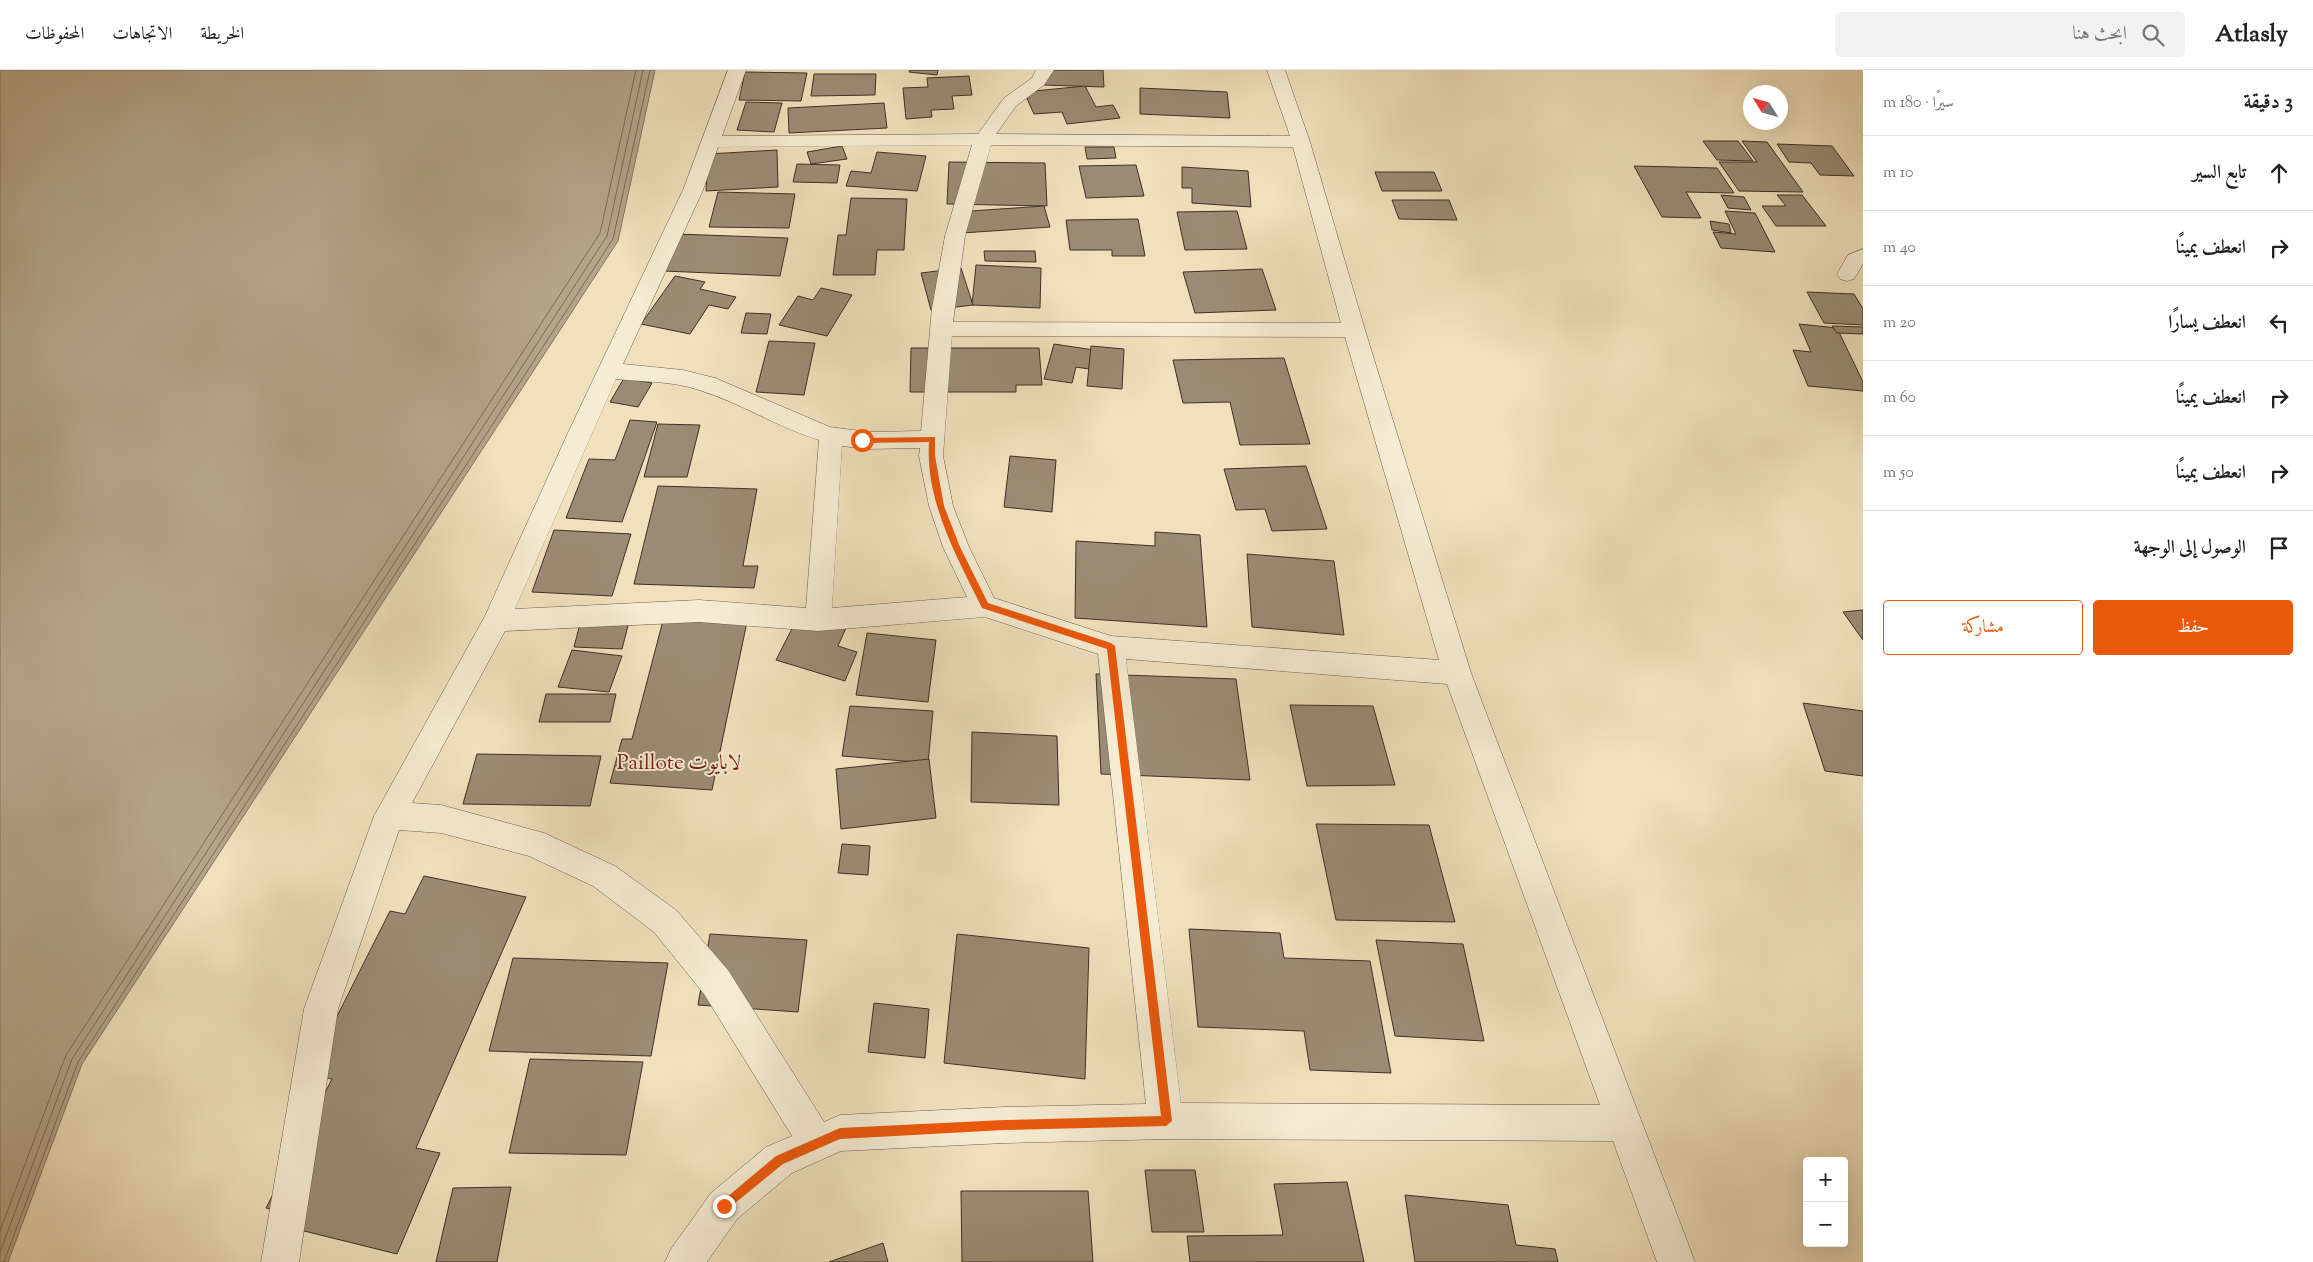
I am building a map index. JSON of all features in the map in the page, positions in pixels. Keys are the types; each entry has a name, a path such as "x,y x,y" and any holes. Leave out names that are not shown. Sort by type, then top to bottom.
{"street":[{"path":"280,1262 321,1009 389,816 497,620 693,190 737,70"},
{"path":"985,606 956,547 941,506 931,456 942,308 955,236 983,139 1010,102 1038,81 1044,70"},
{"path":"1276,70 1300,142 1354,330 1457,673 1676,1262"},
{"path":"710,142 983,139 1300,142"},
{"path":"1847,274 1855,260 1863,255"},
{"path":"941,329 1354,330"},
{"path":"609,371 682,378 707,384 831,436 862,440 932,439"},
{"path":"818,620 831,436"},
{"path":"497,620 699,611 818,620 985,606 1111,646 1457,673"},
{"path":"1111,646 1166,1121"},
{"path":"389,816 441,819 533,843 604,876 665,921 716,982 817,1144"},
{"path":"684,1262 724,1206 779,1160 840,1133 1004,1125 1166,1121 1624,1123"}],"water":[{"path":"0,70 655,70 618,241 82,1064 8,1262 0,1262"}],"building":[{"path":"910,70 938,70 937,75 909,72"},
{"path":"1043,70 1103,70 1104,87 1043,85"},
{"path":"745,72 807,73 801,101 739,100"},
{"path":"814,74 876,74 875,95 811,96"},
{"path":"969,76 972,95 952,96 954,109 931,110 932,117 906,119 903,88 928,87 927,78"},
{"path":"1085,86 1096,107 1113,105 1120,118 1067,124 1062,112 1034,114 1024,92"},
{"path":"1140,88 1227,92 1230,118 1140,114"},
{"path":"746,102 782,103 774,132 737,130"},
{"path":"884,103 887,128 789,133 788,108"},
{"path":"1703,141 1738,141 1753,161 1717,160"},
{"path":"1742,141 1767,142 1803,192 1739,191 1719,162 1757,162"},
{"path":"1777,144 1832,146 1854,176 1820,175 1811,163 1789,162"},
{"path":"842,146 847,159 811,164 807,152"},
{"path":"1085,147 1114,147 1116,158 1087,159"},
{"path":"777,150 778,187 706,191 708,154"},
{"path":"877,152 926,156 917,191 846,186 851,171 871,173"},
{"path":"949,162 1045,163 1047,206 947,204"},
{"path":"797,164 840,165 837,183 793,182"},
{"path":"1136,165 1144,196 1086,198 1079,166"},
{"path":"1634,166 1717,168 1734,193 1686,192 1701,218 1662,217"},
{"path":"1182,167 1248,171 1251,207 1192,203 1192,188 1182,188"},
{"path":"1375,172 1434,172 1442,191 1382,191"},
{"path":"718,192 795,194 789,228 709,227"},
{"path":"1721,195 1744,197 1751,210 1728,208"},
{"path":"1777,195 1802,195 1826,226 1776,226 1762,206 1786,206"},
{"path":"851,198 907,199 904,250 877,250 875,275 833,275 838,235 846,235"},
{"path":"1392,200 1449,200 1457,220 1399,219"},
{"path":"1044,206 1050,227 962,233 957,212"},
{"path":"1237,211 1247,249 1185,250 1177,212"},
{"path":"1725,211 1755,213 1775,252 1721,248 1713,232 1736,234"},
{"path":"1138,219 1145,256 1112,256 1112,250 1070,250 1066,220"},
{"path":"1710,221 1729,224 1731,233 1712,230"},
{"path":"676,234 788,238 780,276 664,271"},
{"path":"984,251 1035,251 1036,262 985,261"},
{"path":"976,265 1041,268 1040,308 972,305"},
{"path":"961,268 973,305 931,310 921,273"},
{"path":"1262,269 1276,310 1195,313 1183,272"},
{"path":"675,276 705,282 700,289 736,297 728,309 709,305 690,334 641,324"},
{"path":"821,288 852,295 827,336 779,325 798,296 813,300"},
{"path":"1807,292 1854,294 1863,309 1863,325 1824,323"},
{"path":"746,313 771,314 767,334 741,333"},
{"path":"1799,324 1837,328 1863,382 1863,391 1808,386 1793,350 1811,352"},
{"path":"1832,326 1863,327 1863,334 1837,333"},
{"path":"769,341 815,343 804,395 756,392"},
{"path":"1054,344 1094,350 1089,369 1076,367 1072,383 1044,379"},
{"path":"1091,346 1124,349 1122,389 1087,386"},
{"path":"911,348 1039,348 1042,385 1016,385 1016,392 910,392"},
{"path":"1284,358 1310,444 1240,445 1230,402 1183,403 1173,360"},
{"path":"624,378 652,383 638,407 610,402"},
{"path":"630,420 657,422 622,522 566,518 589,459 615,460"},
{"path":"658,424 700,425 687,477 644,477"},
{"path":"1010,456 1056,460 1052,512 1004,507"},
{"path":"1306,466 1327,529 1272,531 1265,509 1236,510 1224,469"},
{"path":"658,486 757,489 743,566 758,566 754,588 634,584"},
{"path":"554,530 631,534 612,596 532,592"},
{"path":"1155,532 1200,535 1207,627 1075,618 1076,541 1155,546"},
{"path":"1247,554 1334,561 1344,635 1252,627"},
{"path":"1863,610 1863,640 1843,612"},
{"path":"583,612 631,614 622,649 574,647"},
{"path":"665,613 748,617 712,790 610,783 622,739 632,739"},
{"path":"799,615 846,628 838,646 857,652 845,681 776,660"},
{"path":"867,633 936,640 928,702 856,695"},
{"path":"572,650 622,656 609,692 558,687"},
{"path":"1096,674 1236,679 1250,780 1101,774"},
{"path":"546,694 616,694 610,722 539,722"},
{"path":"1803,703 1863,711 1863,776 1825,771"},
{"path":"1290,705 1373,706 1395,785 1307,786"},
{"path":"850,706 933,711 928,763 842,756"},
{"path":"972,732 1057,736 1059,805 971,802"},
{"path":"477,754 601,756 590,806 463,804"},
{"path":"929,759 936,818 841,829 836,769"},
{"path":"1316,824 1429,825 1455,922 1336,920"},
{"path":"842,844 870,846 868,875 838,873"},
{"path":"424,876 526,897 416,1148 440,1153 397,1254 296,1229 301,1217 266,1208 332,1079 308,1074 390,911 405,914"},
{"path":"1189,929 1280,933 1284,958 1370,961 1391,1073 1310,1070 1304,1031 1198,1027"},
{"path":"710,934 807,940 798,1012 698,1005"},
{"path":"957,934 1089,948 1085,1079 944,1063"},
{"path":"1376,940 1463,944 1484,1041 1395,1036"},
{"path":"513,958 668,963 651,1056 489,1051"},
{"path":"874,1003 929,1009 925,1058 868,1052"},
{"path":"530,1059 643,1062 626,1155 509,1153"},
{"path":"1145,1170 1195,1170 1204,1232 1152,1232"},
{"path":"1347,1182 1364,1262 1190,1262 1187,1236 1283,1235 1274,1184"},
{"path":"511,1187 497,1262 436,1262 453,1188"},
{"path":"961,1191 1088,1191 1093,1262 962,1262"},
{"path":"1405,1195 1508,1205 1516,1245 1555,1249 1558,1262 1415,1262"},
{"path":"883,1243 888,1262 829,1262"}],"district":[{"name":"Paillote لابايوت","path":"679,762"}],"route":[{"path":"724,1206 779,1160 840,1133 1004,1125 1166,1121 1111,646 985,606 956,547 941,506 931,456 932,439 862,440"}]}
